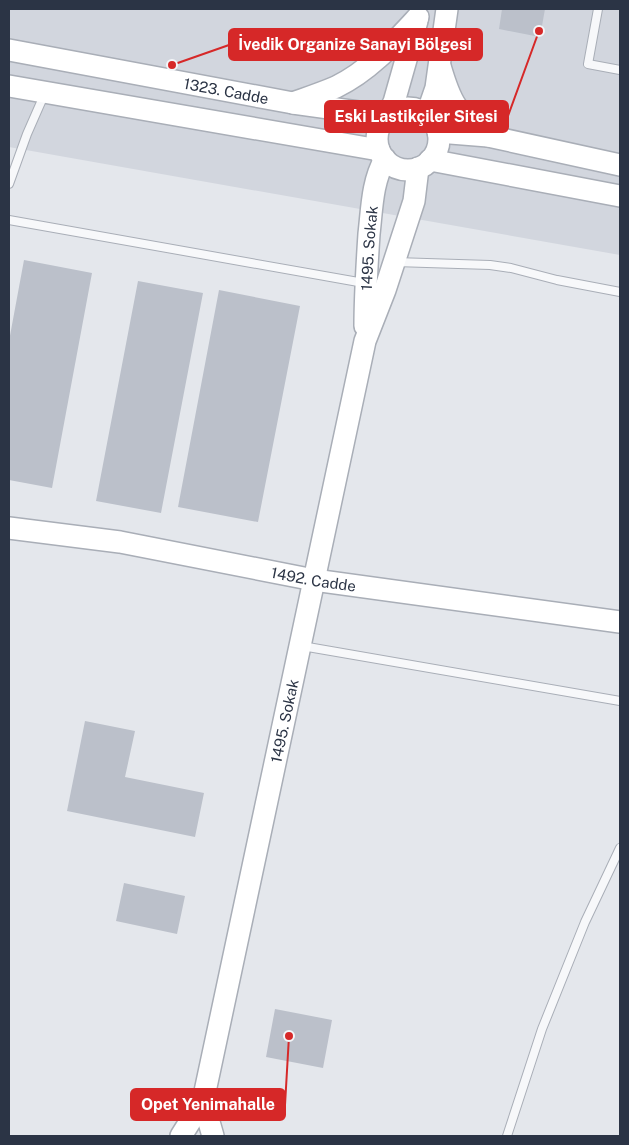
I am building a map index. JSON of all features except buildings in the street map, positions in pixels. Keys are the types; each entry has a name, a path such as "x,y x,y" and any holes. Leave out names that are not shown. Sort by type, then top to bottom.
{"main road":[{"path":"427,114 436,88 446,9"},
{"path":"292,103 336,86 370,65 392,46 419,13"},
{"path":"419,13 394,102 380,126 377,138 382,154 393,166 404,170 424,164 620,196"},
{"name":"1323. Cadde","path":"9,50 292,103 387,116"},
{"path":"439,63 454,104 466,120 488,136"},
{"path":"9,86 382,154"},
{"path":"387,116 399,109 406,108 420,110 427,114 434,122 439,142 436,152 424,164"},
{"path":"438,132 488,136 620,165"},
{"name":"1495. Sokak","path":"365,341 366,283 372,199 382,154"},
{"name":"1495. Sokak","path":"181,1136 204,1101 365,341 394,262 424,164"},
{"name":"1492. Cadde","path":"9,528 120,542 314,580 620,622"},
{"name":"1495. Sokak","path":"204,1101 213,1136"}],"lane":[{"path":"598,9 588,64 620,70"},
{"path":"9,184 26,134 46,92"},
{"path":"9,220 366,283"},
{"path":"394,262 490,265 620,292"},
{"path":"300,646 620,701"},
{"path":"507,1136 542,1029 585,922 620,848"}],"shaded area":[{"path":"9,9 620,9 620,255 9,147"}],"place":[{"name":"Eski Lastikçiler Sitesi","path":"539,31"},
{"name":"İvedik Organize Sanayi Bölgesi","path":"172,65"},
{"name":"Opet Yenimahalle","path":"289,1036"}]}
